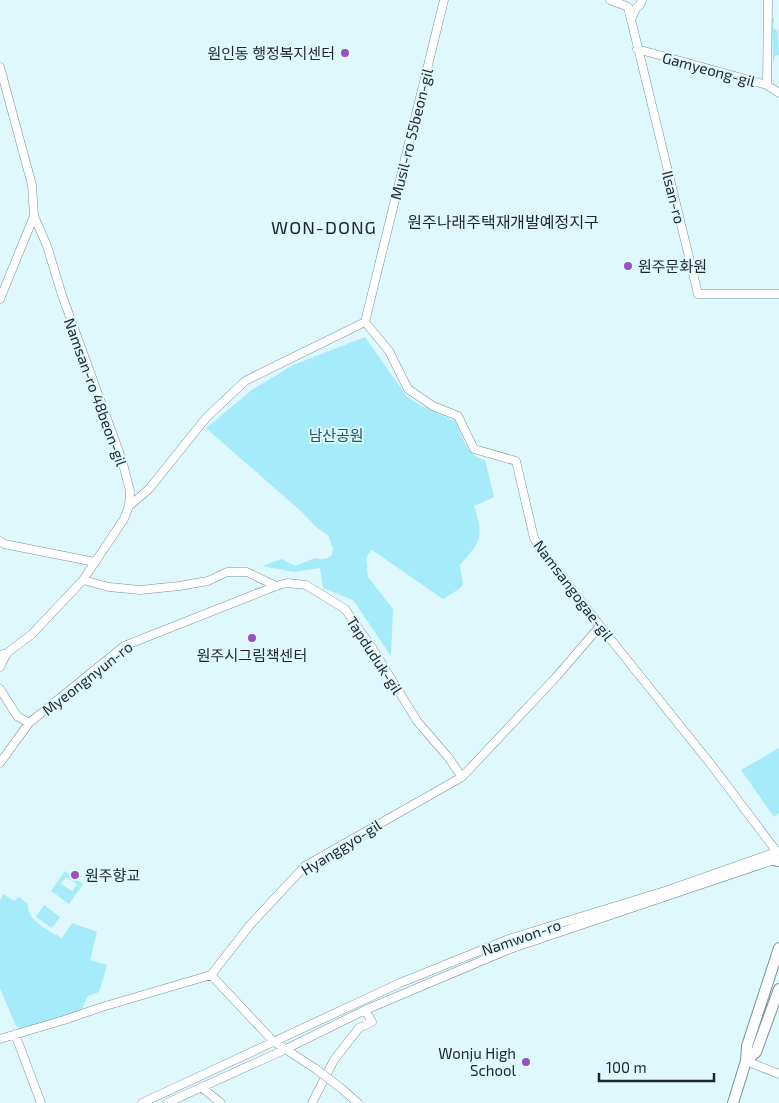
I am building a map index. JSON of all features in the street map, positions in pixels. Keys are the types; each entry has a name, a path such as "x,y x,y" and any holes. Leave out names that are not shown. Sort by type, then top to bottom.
{"main road":[{"path":"733,1103 746,1061 747,1046 779,948"},
{"path":"746,1061 756,1052 779,989"}],"street":[{"name":"Musil-ro 55beon-gil","path":"365,322 444,0"},
{"path":"610,0 635,3"},
{"path":"768,0 768,85"},
{"name":"Ilsan-ro","path":"635,3 631,22 698,294 779,294"},
{"name":"Gamyeong-gil","path":"637,49 768,85 779,93"},
{"path":"0,67 32,186 34,216 0,299"},
{"name":"Namsan-ro 48beon-gil","path":"34,216 47,246 62,296 122,460 130,491 129,506"},
{"path":"0,667 4,654 32,634 83,580 124,519 129,506 149,489 206,418 245,381 365,322"},
{"name":"Namsangogae-gil","path":"365,322 389,352 408,389 433,406 458,416 474,449 516,461 534,538 561,578 707,760 778,856"},
{"path":"0,541 4,544 95,562"},
{"name":"Tapduduk-gil","path":"83,580 109,587 140,590 208,581 226,572 247,572 276,586 287,583 306,585 345,609 373,649 417,721 448,757 462,777"},
{"name":"Myeongnyun-ro","path":"0,762 29,723 124,646 276,586"},
{"name":"Hyanggyo-gil","path":"212,975 250,925 305,866 462,777 600,626"},
{"path":"0,689 17,716 29,723"},
{"name":"Namwon-ro","path":"167,1103 284,1050 366,1010 510,949 778,856"},
{"name":"Namwon-ro","path":"142,1103 400,983 509,939 778,856"},
{"path":"0,1039 212,975 273,1041 284,1050 316,1069 358,1103"},
{"path":"312,1103 334,1060 359,1028 372,1022 366,1010"},
{"path":"15,1034 41,1103"},
{"path":"746,1061 779,1074"},
{"path":"201,1087 221,1103"}],"green space":[{"path":"772,18 774,18 773,27 778,32 779,55 775,56 773,65"},
{"name":"남산공원","path":"365,337 407,397 457,422 466,446 474,455 485,460 494,497 474,506 479,525 479,538 460,565 463,585 443,599 372,550 366,557 368,577 393,609 391,656 353,600 323,588 320,568 294,572 262,566 282,559 295,566 315,558 326,559 332,555 333,549 328,535 317,528 302,512 206,428 253,389 293,365"},
{"path":"779,748 779,813 774,817 741,770"},
{"path":"65,871 83,884 69,904 51,891","holes":["66,877 77,884 72,891 61,884"]},
{"path":"3,894 14,901 19,897 28,904 31,916 40,925 62,938 72,923 97,932 90,960 107,965 99,992 88,996 81,1011 21,1029 16,1026 0,988 0,901"},
{"path":"44,905 60,917 52,928 36,917"}],"place":[{"name":"원인동 행정복지센터","path":"345,53"},
{"name":"원주문화원","path":"628,266"},
{"name":"원주시그림책센터","path":"252,638"},
{"name":"원주향교","path":"75,875"},
{"name":"Wonju High School","path":"526,1062"}],"district":[{"name":"원주나래주택재개발예정지구","path":"503,221"},
{"name":"WON-DONG","path":"324,227"}]}
